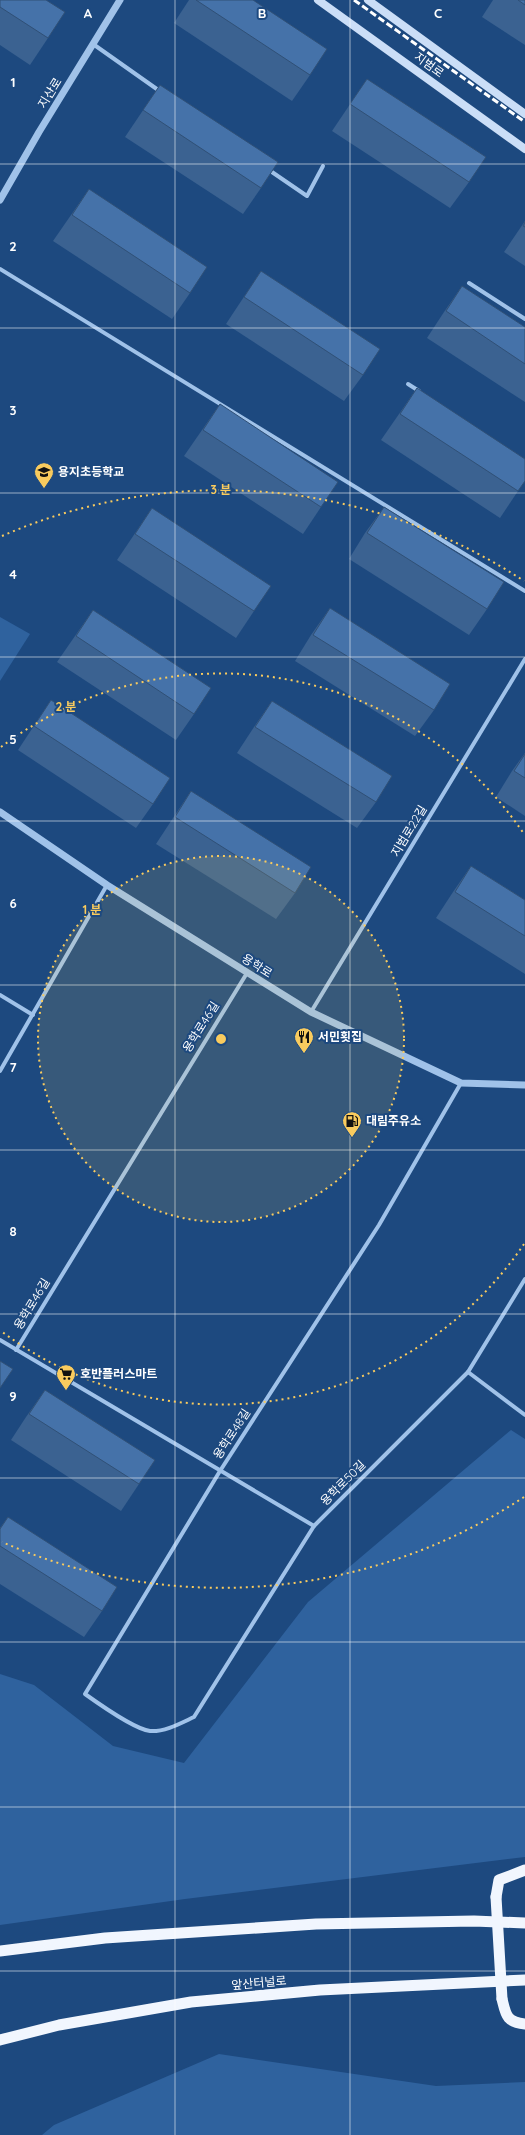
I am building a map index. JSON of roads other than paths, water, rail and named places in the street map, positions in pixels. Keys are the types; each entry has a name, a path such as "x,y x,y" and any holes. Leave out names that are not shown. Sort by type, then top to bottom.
{"highway":[{"path":"525,1870 499,1880 496,1898 502,1999 506,2016 514,2023 525,2024"},
{"path":"0,1951 105,1938 316,1924 474,1920 525,1923"},
{"name":"앞산터널로","path":"0,2040 60,2025 191,2002 320,1990 525,1980"}],"main road":[{"name":"지범로","path":"318,0 525,149"},
{"path":"368,0 525,114"}],"street":[{"name":"지산로","path":"0,200 120,0"},
{"path":"93,44 164,95"},
{"path":"262,164 307,196 323,166"},
{"path":"0,269 525,591"},
{"path":"469,283 525,319"},
{"path":"408,384 421,392"},
{"name":"지범로22길","path":"311,1012 525,660"},
{"name":"용학로","path":"0,812 107,885 311,1012 461,1083 525,1085"},
{"path":"0,1071 107,885"},
{"name":"용학로46길","path":"16,1350 247,973"},
{"path":"0,996 32,1015"},
{"name":"용학로48길","path":"194,1717 173,1727 149,1731 110,1711 85,1694 220,1471 379,1224 461,1083"},
{"name":"용학로50길","path":"194,1717 314,1526 468,1372 525,1279"},
{"path":"0,1340 314,1526"},
{"path":"468,1372 525,1415"}],"railway":[{"path":"354,0 525,122"}],"place":[{"name":"용지초등학교","path":"44,489"},
{"name":"서민횟집","path":"304,1054"},
{"name":"대림주유소","path":"352,1138"},
{"name":"호반플러스마트","path":"66,1391"}]}
